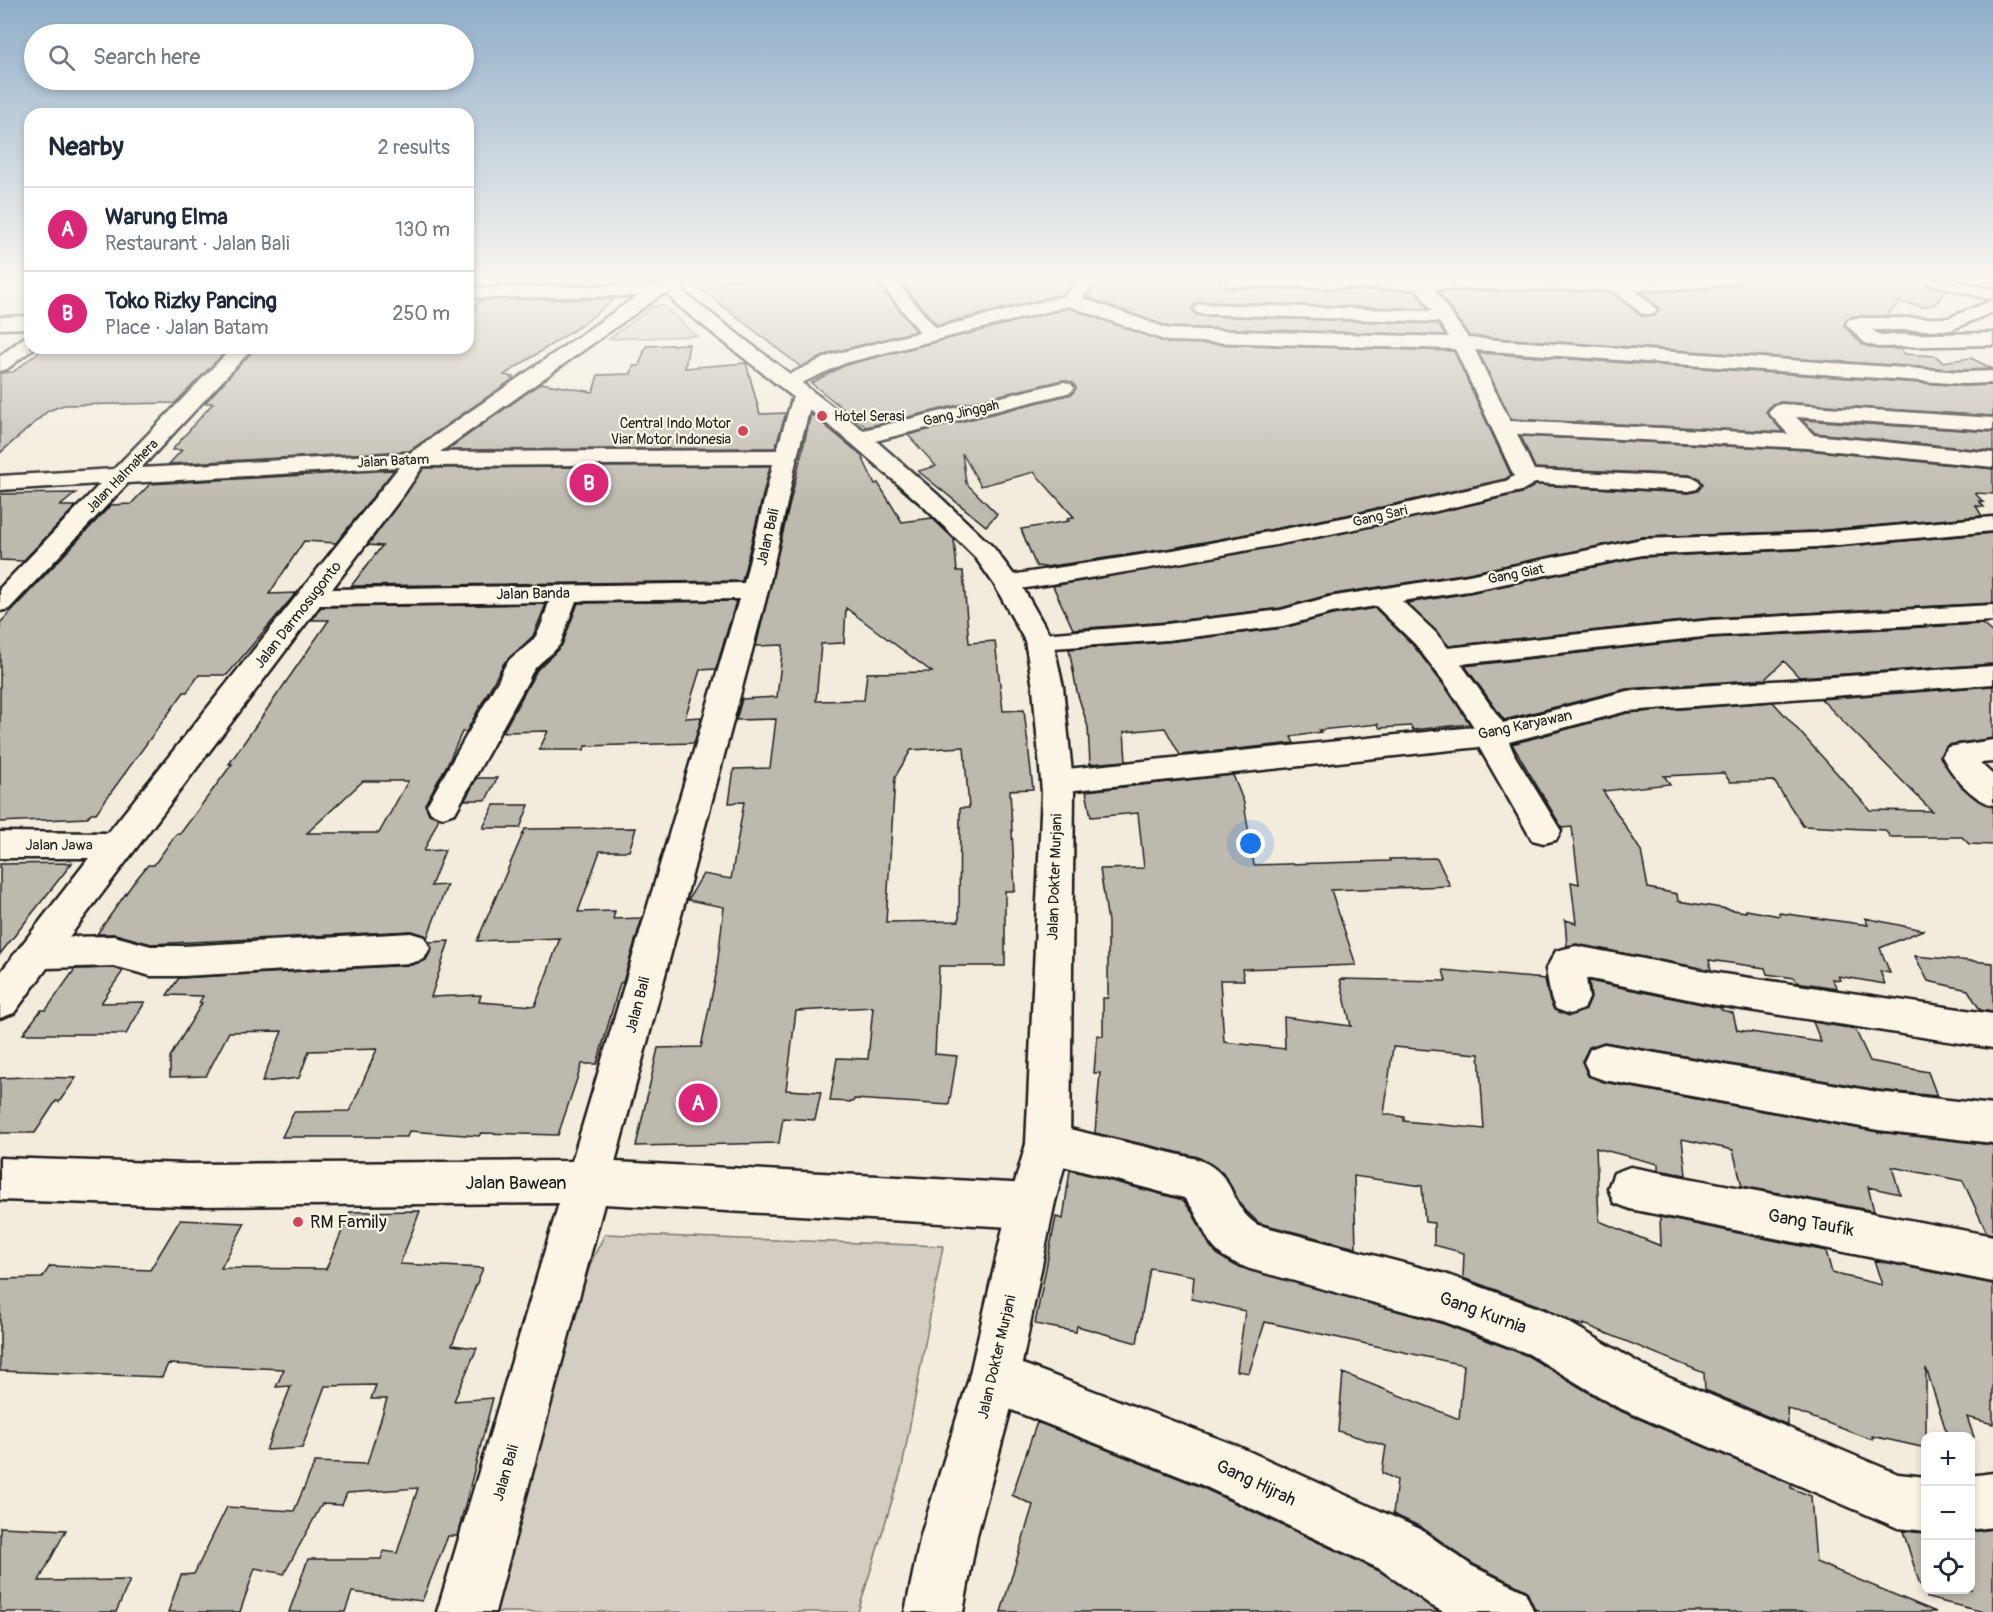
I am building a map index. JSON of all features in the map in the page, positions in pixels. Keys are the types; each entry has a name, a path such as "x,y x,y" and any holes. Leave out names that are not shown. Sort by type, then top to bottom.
{"street":[{"path":"0,365 14,354"},
{"name":"Jalan Halmahera","path":"0,603 237,354"},
{"name":"Jalan Darmosugonto","path":"0,1002 117,846 396,489 416,459 569,354"},
{"name":"Jalan Dokter Murjani","path":"751,354 859,438 930,500 984,552 1007,583 1040,641 1047,687 1057,781 1048,1144 1031,1206 994,1378 949,1535 934,1612"},
{"path":"796,389 838,359 857,354"},
{"path":"1467,354 1526,476 1689,484"},
{"path":"1623,354 1964,378 1993,377"},
{"name":"Gang Jinggah","path":"859,438 1064,388"},
{"name":"Jalan Bali","path":"466,1612 755,591 786,456 796,389"},
{"path":"1808,441 1779,412 1781,410 1993,424"},
{"path":"1503,427 1808,441 1993,460"},
{"name":"Jalan Batam","path":"0,483 416,459 786,456"},
{"name":"Gang Sari","path":"1007,583 1173,558 1355,522 1513,486 1525,481 1526,476"},
{"name":"Gang Giat","path":"1040,641 1167,632 1283,618 1329,605 1469,583 1642,547 1816,540 1993,524"},
{"name":"Jalan Banda","path":"312,597 755,591"},
{"path":"443,804 514,679 519,665 546,644 566,594"},
{"path":"1380,596 1425,638 1460,681 1495,735 1493,743 1499,756 1544,831"},
{"path":"1441,658 1711,628 1993,613"},
{"name":"Gang Karyawan","path":"1057,781 1495,735 1627,701 1993,675"},
{"path":"1993,751 1959,754 1958,756 1962,764 1993,794"},
{"name":"Jalan Jawa","path":"0,845 117,846"},
{"path":"37,953 114,951 151,961 183,962 411,948"},
{"path":"1570,998 1565,969 1569,962 1576,961 1717,988 1993,1031"},
{"path":"1604,1062 1878,1111 1993,1124"},
{"name":"Gang Kurnia","path":"1048,1144 1197,1180 1216,1201 1233,1235 1250,1246 1445,1298 1533,1331 1635,1389 1898,1501 1921,1503"},
{"name":"Jalan Bawean","path":"0,1179 187,1185 589,1182 1031,1206"},
{"name":"Gang Taufik","path":"1630,1188 1993,1258"},
{"name":"Gang Hijrah","path":"994,1378 1216,1464 1400,1550 1452,1586 1505,1612"},
{"path":"1975,1502 1993,1500"}],"shaded area":[{"path":"605,1234 943,1246 902,1468 858,1612 486,1612 538,1418 592,1260"}],"building":[{"path":"36,354 223,354 175,403 64,405 48,411 0,453 0,373 13,372"},
{"path":"249,354 536,354 504,375 513,377 511,378 513,379 409,451 169,464 182,450 172,450 213,403 205,403"},
{"path":"643,354 687,354 685,368 746,363 760,414 786,413 775,448 447,450 541,383 593,392 598,375 631,374 633,366 639,366"},
{"path":"785,354 827,354 801,367"},
{"path":"888,354 1455,354 1511,475 1505,479 1347,515 1173,548 1045,567 1036,566 1021,529 1069,521 1067,518 1074,517 1034,472 981,486 962,453 966,483 997,514 986,526 918,471 936,466 908,435 1072,394 1076,388 1073,383 1063,380 866,427 811,383 846,365"},
{"path":"1480,354 1964,386 1993,385 1993,416 1781,402 1772,404 1766,412 1783,432 1511,419"},
{"path":"1734,354 1909,354 1936,356 1942,362 1971,358 1993,369 1964,370"},
{"path":"811,414 861,455 875,484 878,483 902,522 932,518 954,539 957,571 963,571 969,643 995,641 1003,711 1024,710 1033,789 1010,790 1015,891 1005,891 1005,966 939,966 935,1054 957,1056 949,1105 854,1099 853,1102 830,1101 837,1058 868,1059 873,1007 796,1011 786,1090 821,1092 815,1120 783,1118 779,1143 636,1146 658,1048 701,1047 716,975 724,907 688,900 703,874 731,879 744,802 729,803 734,769 770,768 776,719 736,720 742,699 777,697 783,645 756,646","holes":["846,608 932,672 867,673 864,700 816,701 821,644 844,643","964,747 969,808 960,808 959,921 886,922 895,777 911,750"]},
{"path":"1802,420 1993,432 1993,451 1815,433"},
{"path":"1521,436 1807,450 1993,469 1993,494 1975,493 1983,502 1979,501 1984,507 1976,506 1982,516 1816,531 1642,537 1469,573 1328,595 1281,608 1167,622 1073,629 1053,586 1330,536 1522,493 1536,485 1689,493 1698,491 1703,484 1699,478 1689,475 1535,468"},
{"path":"770,466 742,581 351,586 382,546 368,545 424,468"},
{"path":"394,470 336,543 304,541 269,594 296,593 227,675 199,675 187,692 184,692 96,813 91,813 87,818 0,822 0,623 111,505 131,504 150,484"},
{"path":"76,493 60,506 76,506 23,561 0,560 0,494"},
{"path":"1993,533 1993,603 1711,618 1449,646 1407,603 1469,593 1642,557 1816,549"},
{"path":"736,601 716,669 700,670 685,718 702,717 694,743 585,746 584,750 539,750 548,731 503,732 537,670 562,645 578,603"},
{"path":"546,604 533,636 504,663 466,732 462,732 425,804 429,814 439,818 424,851 445,850 431,886 447,885 427,938 425,935 411,931 151,944 115,934 97,934 134,882 148,865 154,865 176,834 180,834 232,764 229,764 329,620 312,620 321,607","holes":["363,781 408,781 379,833 307,833"]},
{"path":"1375,608 1413,645 1470,724 1413,730 1411,726 1380,728 1378,724 1319,730 1321,732 1291,737 1294,743 1180,755 1165,728 1124,732 1126,761 1090,764 1088,727 1077,692 1069,649 1167,642 1283,628 1332,615"},
{"path":"1982,624 1993,633 1993,664 1799,677 1784,661 1765,679 1626,689 1504,720 1465,666 1711,638"},
{"path":"1993,686 1993,738 1948,745 1940,757 1962,787 1976,799 1993,807 1993,845 1969,844 1962,837 1890,837 1885,830 1803,826 1774,781 1730,782 1724,773 1664,776 1670,784 1603,791 1641,851 1648,888 1677,894 1678,901 1746,912 1746,910 1780,916 1779,913 1868,925 1865,918 1923,930 1880,948 1890,973 1880,971 1885,984 1838,976 1840,980 1832,979 1837,988 1796,982 1794,978 1767,974 1765,968 1709,960 1711,970 1576,944 1567,946 1565,920 1576,923 1571,882 1579,884 1572,827 1562,828 1512,744 1627,713 1773,702 1870,810 1932,811 1821,699"},
{"path":"1233,775 1244,803 1254,865 1437,858 1450,886 1331,890 1356,965 1242,969 1244,980 1220,980 1224,1042 1285,1049 1284,1017 1351,1026 1340,979 1446,981 1443,970 1545,979 1554,1010 1569,1016 1586,1010 1591,998 1589,981 1721,1008 1721,1010 1733,1013 1737,1030 1821,1042 1813,1022 1855,1029 1870,1061 1928,1072 1937,1096 1878,1090 1604,1042 1589,1047 1582,1061 1588,1076 1604,1082 1878,1132 1993,1145 1993,1234 1987,1233 1963,1181 1892,1167 1900,1194 1868,1187 1874,1211 1742,1186 1733,1150 1682,1139 1686,1175 1658,1170 1658,1164 1596,1148 1599,1221 1661,1246 1660,1217 1826,1251 1832,1273 1882,1285 1874,1260 1993,1284 1993,1424 1967,1417 1972,1432 1946,1432 1926,1368 1926,1432 1921,1432 1921,1447 1872,1436 1873,1440 1787,1408 1788,1425 1705,1390 1704,1373 1584,1324 1584,1326 1572,1322 1545,1308 1463,1278 1464,1253 1434,1245 1434,1223 1425,1222 1422,1186 1354,1176 1356,1248 1259,1223 1243,1208 1222,1172 1198,1157 1095,1133 1100,1073 1094,1073 1097,1035 1103,1036 1103,998 1108,998 1108,922 1100,869 1144,868 1138,813 1091,817 1086,791","holes":["1393,1047 1479,1054 1484,1129 1404,1121 1404,1117 1384,1114"]},
{"path":"477,778 497,778 486,800 465,800"},
{"path":"494,805 529,805 520,828 483,828"},
{"path":"636,828 629,851 600,851 578,912 615,911 613,919 642,918 623,982 620,983 597,1064 582,1064 558,1135 481,1133 479,1136 409,1131 407,1137 282,1137 294,1112 350,1111 377,1049 309,1051 299,1078 262,1082 282,1031 229,1032 206,1076 170,1077 170,1057 202,1003 199,1003 203,996 167,995 179,978 411,965 426,960 432,949 429,942 449,941 431,997 481,995 479,1002 535,1006 560,938 477,941 525,829"},
{"path":"72,863 0,954 0,864"},
{"path":"1915,956 1993,963 1993,1012 1980,1010 1968,990 1928,981"},
{"path":"114,968 123,971 101,1003 145,1002 126,1034 23,1034 41,1010 46,1010 75,969"},
{"path":"0,1078 76,1078 59,1102 56,1101 35,1133 0,1133"},
{"path":"1070,1170 1183,1200 1210,1246 1219,1256 1236,1266 1444,1324 1528,1356 1616,1409 1791,1484 1791,1488 1811,1496 1816,1562 1936,1612 1542,1612 1535,1609 1526,1590 1473,1564 1421,1527 1393,1514 1397,1480 1382,1473 1386,1446 1338,1431 1343,1373 1459,1419 1464,1365 1265,1322 1249,1373 1237,1371 1245,1311 1192,1299 1194,1276 1150,1268 1137,1343 1077,1326 1076,1332 1035,1324 1056,1217 1063,1219"},
{"path":"420,1211 400,1264 483,1268 452,1345 477,1348 454,1401 493,1398 457,1536 448,1536 422,1601 352,1592 345,1612 289,1612 308,1559 381,1559 384,1551 397,1553 418,1488 347,1493 342,1505 322,1504 284,1574 255,1568 240,1612 168,1612 181,1575 194,1574 227,1507 294,1511 315,1462 367,1464 387,1399 371,1399 376,1385 325,1386 302,1448 266,1450 291,1386 276,1387 284,1369 168,1364 162,1377 0,1371 0,1279 42,1278 50,1266 150,1270 180,1220 245,1223 221,1268 326,1269 350,1212"},
{"path":"1037,1422 1201,1487 1379,1571 1439,1612 1001,1612 1033,1505 1012,1495"},
{"path":"0,1527 66,1530 39,1581 130,1580 116,1612 0,1612"},
{"path":"1993,1529 1993,1612 1984,1612 1927,1598 1928,1594 1975,1594 1975,1531"},
{"path":"1903,1531 1921,1533 1920,1585"}],"place":[{"name":"Hotel Serasi","path":"822,416"},
{"name":"Central Indo Motor Viar Motor Indonesia","path":"743,431"},
{"name":"Toko Rizky Pancing","path":"589,483"},
{"name":"Warung Elma","path":"698,1103"},
{"name":"RM Family","path":"298,1222"}]}
